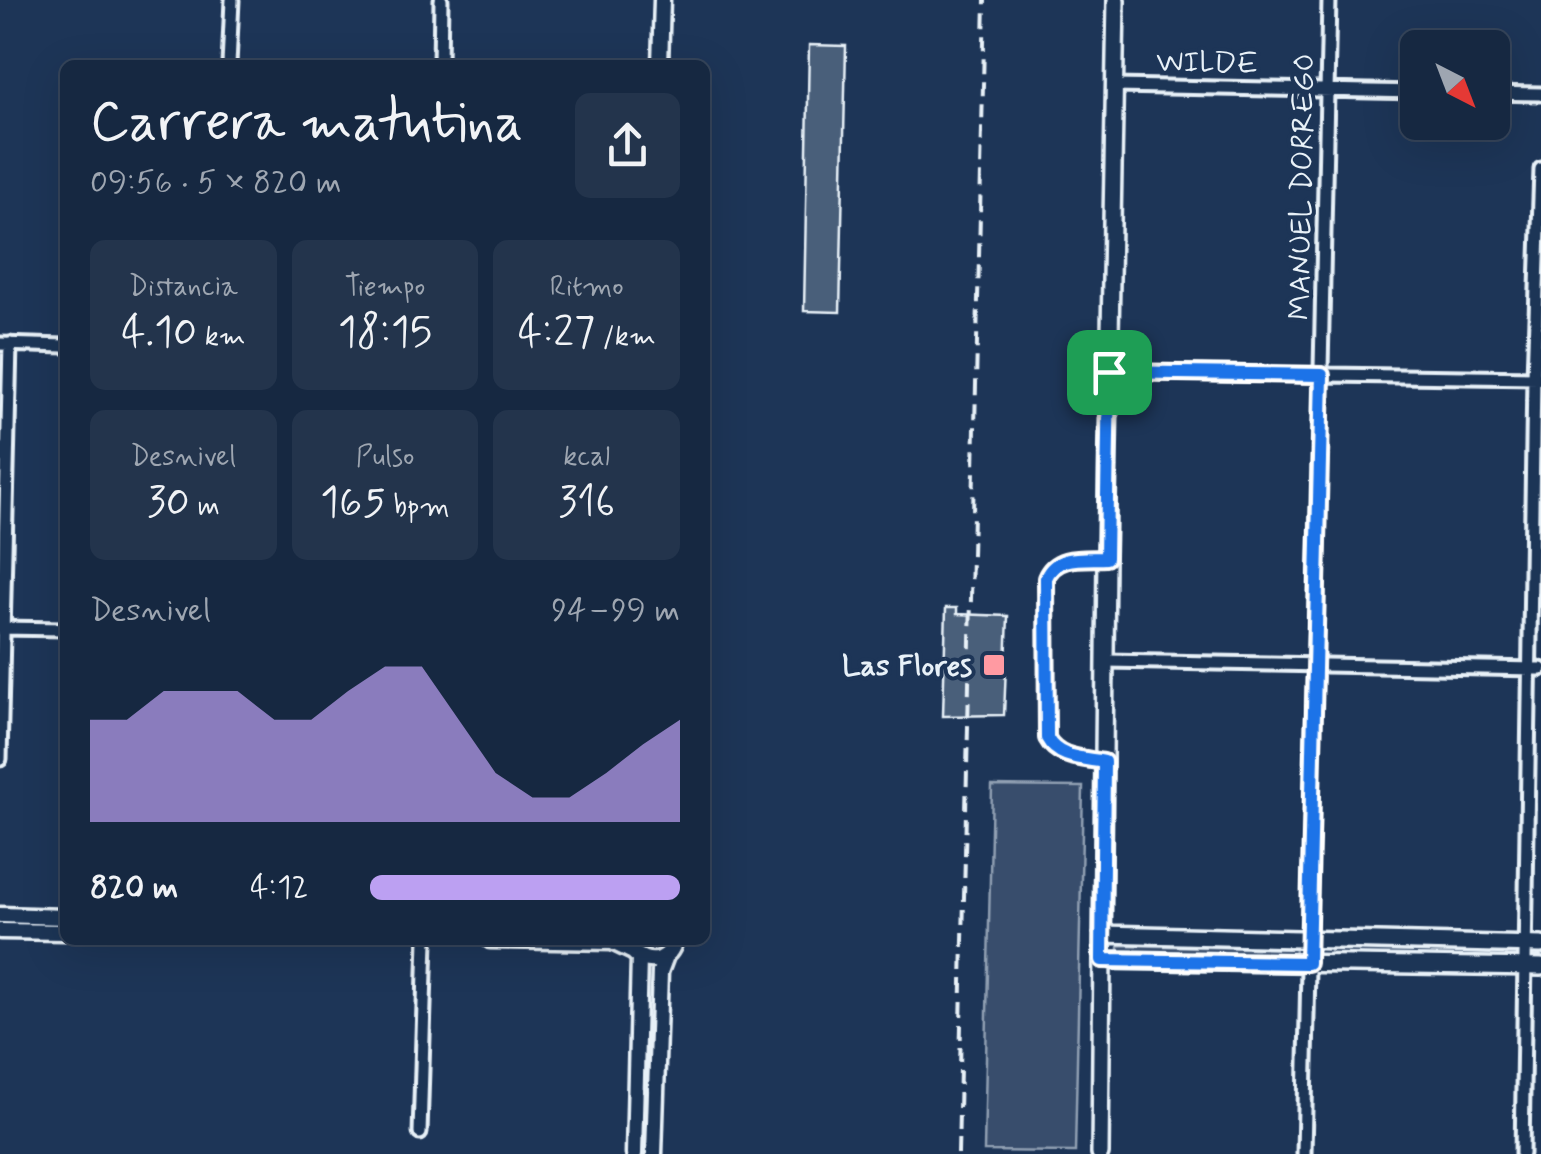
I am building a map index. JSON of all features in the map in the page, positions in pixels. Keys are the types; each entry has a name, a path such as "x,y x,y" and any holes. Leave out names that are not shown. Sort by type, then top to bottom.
{"main road":[{"path":"1100,1154 1116,0"},
{"path":"1102,934 1534,945"},
{"path":"1102,960 1533,967"}],"street":[{"path":"229,60 232,0"},
{"path":"440,60 441,0"},
{"path":"660,60 662,0"},
{"name":"MANUEL DORREGO","path":"1304,1154 1330,0"},
{"name":"WILDE","path":"1115,86 1400,92"},
{"path":"1510,93 1541,94"},
{"path":"1522,1154 1534,945 1541,169"},
{"path":"0,759 5,344 60,346"},
{"path":"1109,372 1538,378"},
{"path":"2,628 60,629"},
{"path":"1106,661 1535,669"},
{"path":"0,915 60,917"},
{"path":"0,931 60,932"},
{"path":"420,1133 426,945"},
{"path":"654,1154 660,972 673,945"},
{"path":"633,950 652,961 666,956"},
{"path":"633,950 634,1154"}],"lane":[{"path":"1104,762 1060,754 1047,738 1046,578 1055,564 1064,560 1106,558"}],"shaded area":[{"path":"992,786 1083,787 1075,1152 984,1151"},
{"path":"1119,945 1295,949 1294,957 1119,952"},
{"path":"1330,949 1506,954 1506,961 1330,957"},
{"path":"647,969 652,969 648,1154 642,1154"}],"building":[{"path":"809,45 846,46 840,312 804,311"},
{"path":"946,608 957,608 957,614 1008,616 1004,715 943,716"}],"railway":[{"path":"958,1154 985,0"}],"place":[{"name":"Las Flores","path":"994,665"}],"route":[{"path":"1109,372 1322,375 1308,963 1102,960 1104,762 1060,754 1047,738 1046,578 1055,564 1064,560 1106,558 1109,372"}]}
